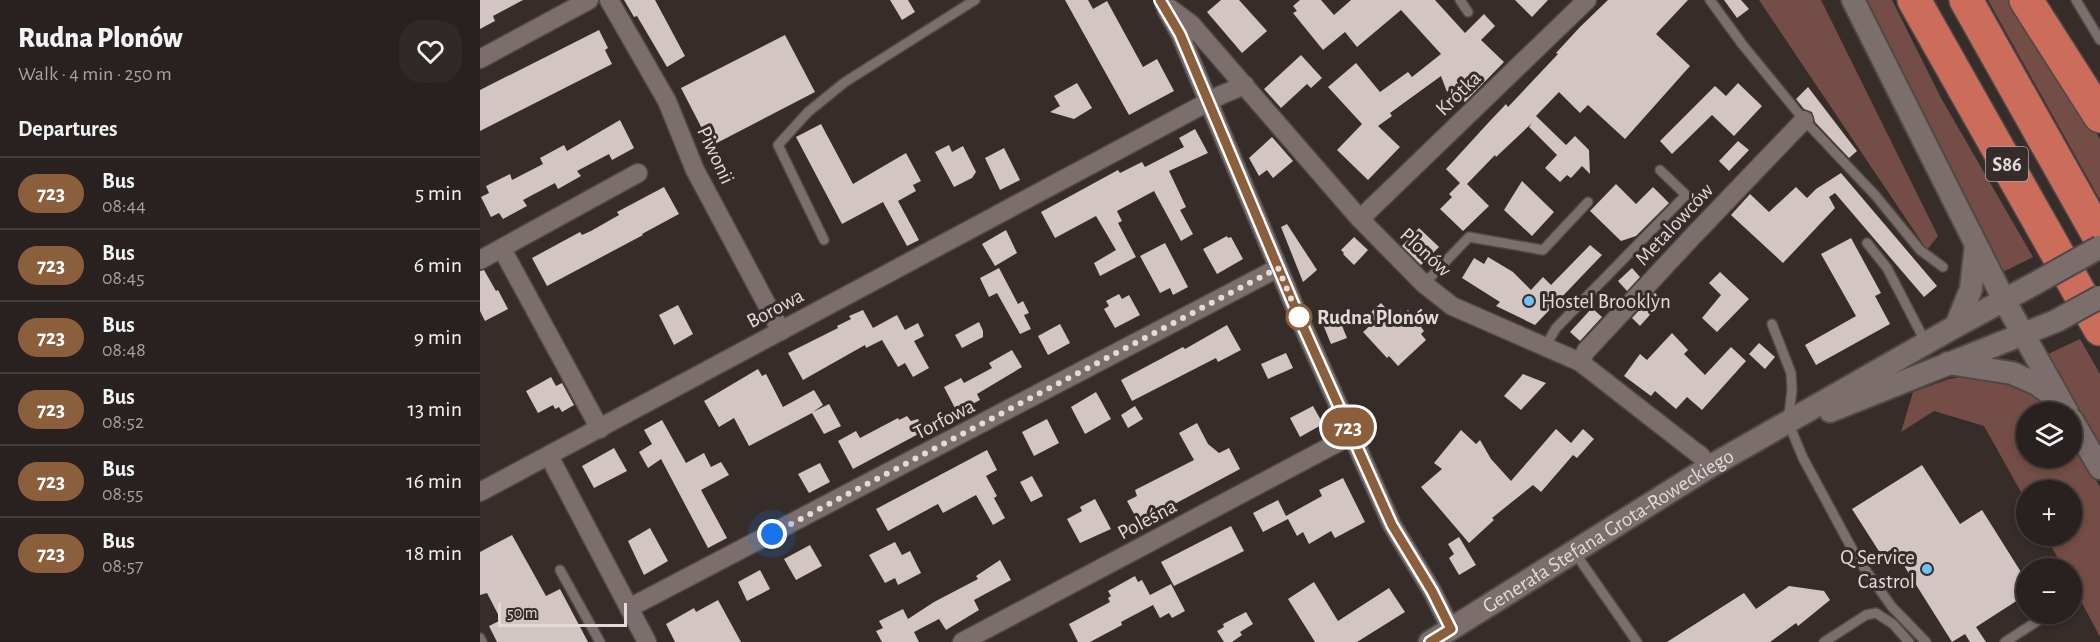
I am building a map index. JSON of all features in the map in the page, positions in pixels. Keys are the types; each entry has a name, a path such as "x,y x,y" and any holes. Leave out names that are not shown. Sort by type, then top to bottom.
{"highway":[{"name":"S86","path":"1914,0 2100,329"},
{"name":"S86","path":"1966,0 2100,238"},
{"path":"2026,0 2100,116"}],"street":[{"path":"480,59 589,0"},
{"name":"Piwonii","path":"609,0 667,101 696,170 781,331"},
{"name":"Krótka","path":"1360,219 1587,0"},
{"path":"1853,0 2004,300 2062,402"},
{"name":"Plonów","path":"1162,2 1191,24 1360,219 1424,284 1452,306 1580,362 1693,450 1709,468"},
{"name":"Plonów","path":"1162,2 1180,34 1278,268 1392,525 1432,591 1451,629"},
{"name":"Borowa","path":"480,492 1208,103 1245,86"},
{"name":"Metalowców","path":"1580,362 1586,351 1804,120"},
{"path":"480,260 638,173"},
{"path":"1956,326 1971,289 1976,244"},
{"name":"Generała Stefana Grota-Roweckiego","path":"1430,642 1574,550 1709,468 1956,326 2100,247"},
{"path":"502,249 600,429"},
{"name":"Torfowa","path":"629,608 1278,268"},
{"name":"Generała Stefana Grota-Roweckiego","path":"1788,422 1835,409 2056,321 2100,297"},
{"path":"1948,363 2012,373 2037,384 2059,402"},
{"name":"Poleśna","path":"962,642 1352,435"},
{"path":"2082,437 2100,468"},
{"path":"549,456 647,642"}],"lane":[{"path":"824,240 778,145 808,112 845,82 884,55 975,0"},
{"path":"1460,0 1468,12"},
{"path":"1710,0 1742,44 1804,120 1875,195 1920,250 1943,267"},
{"path":"2076,0 2100,40"},
{"path":"1545,347 1557,328 1686,195 1660,170"},
{"path":"1424,284 1470,237 1543,250 1587,202"},
{"path":"1867,243 1887,268 1926,343"},
{"path":"1772,324 1791,373 1792,390 1788,422 1803,458 1857,558 1892,607 1926,642"},
{"path":"1574,550 1637,642"},
{"path":"560,570 600,642"},
{"path":"1824,642 1866,615 1876,613 1893,624 1910,642"},
{"path":"2005,642 2033,624"},
{"path":"480,638 482,642"}],"shaded area":[{"path":"1759,0 1821,0 1938,236 1927,250"},
{"path":"1864,0 1892,0 1941,98 2033,257 2001,273"},
{"path":"1988,0 2011,0 2100,139 2100,200"},
{"path":"2080,339 2100,374 2100,444 2082,414 2082,402 2075,402 2046,355"},
{"path":"1967,376 2019,384 2048,402 2016,402 2016,468 2082,468 2082,456 2100,487 2100,637 2082,603 2082,558 2058,558 2051,546 2082,546 2082,480 2016,480 2016,483 1984,426 1934,411 1901,432 1913,392 1949,379"}],"building":[{"path":"480,0 523,0 493,16 495,21 480,29"},
{"path":"624,0 655,0 685,56 667,67 637,16 634,17"},
{"path":"890,0 908,0 915,12 902,20"},
{"path":"1065,0 1088,0 1093,9 1107,1 1143,67 1157,59 1174,91 1129,115"},
{"path":"1221,0 1239,0 1267,31 1242,53 1207,12"},
{"path":"1300,0 1321,0 1334,15 1351,0 1435,0 1465,33 1484,14 1495,26 1481,40 1504,62 1465,102 1451,88 1447,92 1441,76 1390,113 1392,116 1378,126 1400,147 1368,180 1337,150 1362,124 1328,87 1356,63 1380,92 1408,72 1412,77 1441,54 1401,10 1357,47 1345,32 1323,50 1293,13 1297,11 1293,6"},
{"path":"1515,0 1548,0 1532,17"},
{"path":"1608,0 1688,0 1656,34 1690,66 1625,139 1588,105 1580,113 1559,92 1536,116 1566,145 1575,136 1589,150 1590,174 1582,166 1571,178 1567,175 1560,182 1545,168 1557,155 1529,127 1532,123 1496,157 1495,155 1467,184 1489,206 1463,231 1440,209 1452,197 1449,194 1460,183 1446,169 1506,104 1508,107 1580,27"},
{"path":"1724,0 1741,0 1749,9 1737,18"},
{"path":"599,30 608,48 605,50 612,64 480,131 480,90"},
{"path":"785,35 815,92 711,146 681,88"},
{"path":"1301,55 1322,78 1311,88 1307,84 1281,108 1264,89"},
{"path":"1077,83 1092,108 1074,119 1050,112 1060,106 1054,96"},
{"path":"1738,83 1762,106 1734,136 1712,115 1672,154 1660,141 1715,86 1726,96"},
{"path":"1808,87 1857,151 1849,158 1815,122 1812,112 1804,109 1796,99"},
{"path":"620,120 634,148 612,160 609,154 577,171 581,176 558,189 555,183 523,200 527,206 503,219 499,213 491,217 481,197 489,193 486,186 510,174 512,180 543,164 540,158 564,145 567,151"},
{"path":"821,124 853,184 906,153 921,181 913,185 916,191 898,201 919,240 907,246 883,202 842,224 796,137"},
{"path":"1195,129 1208,153 1169,171 1186,207 1180,210 1193,234 1181,241 1154,191 1117,211 1122,221 1118,223 1136,257 1100,276 1094,263 1116,250 1096,216 1055,238 1041,212 1118,170 1120,173 1142,162 1145,167 1184,147 1179,138"},
{"path":"1272,137 1293,161 1273,178 1267,170 1259,176 1249,158"},
{"path":"1738,141 1749,150 1729,171 1719,161"},
{"path":"949,145 952,152 963,146 976,172 972,178 954,187 935,152"},
{"path":"1004,148 1020,180 1000,190 985,158"},
{"path":"1841,173 1937,286 1924,297 1835,193 1829,197 1835,208 1783,263 1731,215 1750,194 1769,212 1796,187 1807,198 1816,189"},
{"path":"1522,181 1554,212 1532,236 1504,210"},
{"path":"1616,184 1636,204 1653,187 1669,203 1636,236 1621,241 1590,211"},
{"path":"664,187 679,214 547,286 532,258 580,232 582,235 591,231 619,215 617,212"},
{"path":"1287,224 1317,270 1303,282 1281,227"},
{"path":"1419,228 1439,247 1421,265 1402,246"},
{"path":"1006,230 1017,253 995,266 982,244"},
{"path":"1227,236 1231,237 1243,259 1217,274 1203,249"},
{"path":"1354,237 1368,250 1354,265 1341,250"},
{"path":"1851,238 1881,293 1875,296 1890,324 1816,365 1805,345 1856,316 1821,254"},
{"path":"1165,243 1188,287 1173,295 1170,288 1160,293 1140,256"},
{"path":"1590,245 1602,255 1535,325 1496,306 1500,302 1462,278 1474,258 1484,264 1488,257 1513,272 1531,290 1543,277 1551,285"},
{"path":"999,268 1018,304 1023,301 1029,313 1024,315 1031,329 1020,334 997,293 989,297 980,278"},
{"path":"1632,268 1640,277 1627,291 1618,281"},
{"path":"484,270 508,309 485,321 480,311 480,271"},
{"path":"1720,272 1749,299 1717,332 1702,318 1721,295 1709,283"},
{"path":"1655,293 1662,301 1640,326 1632,318"},
{"path":"1119,294 1122,299 1129,295 1140,315 1115,328 1104,309 1109,306 1106,301"},
{"path":"1381,303 1394,317 1400,311 1403,314 1408,310 1423,325 1421,327 1424,331 1421,334 1426,340 1398,366 1389,356 1387,358 1363,332 1374,322 1368,315"},
{"path":"678,305 693,334 674,345 659,315"},
{"path":"1592,308 1602,317 1580,341 1570,332"},
{"path":"863,310 873,328 897,315 905,330 918,323 924,336 914,341 929,368 913,377 905,363 898,367 882,340 866,348 865,345 803,380 788,353 838,328 837,326 851,319 849,316"},
{"path":"1336,311 1347,338 1331,344 1320,317"},
{"path":"979,322 983,337 962,348 955,335"},
{"path":"1060,324 1070,343 1048,355 1038,336"},
{"path":"1227,325 1241,350 1218,362 1216,358 1132,401 1121,380 1183,347 1185,349"},
{"path":"1672,333 1688,350 1684,354 1705,375 1731,347 1746,361 1702,410 1687,397 1676,409 1655,391 1651,396 1624,376 1640,354 1647,360"},
{"path":"1759,343 1775,357 1765,369 1749,354"},
{"path":"1012,350 1022,367 977,394 980,400 957,412 944,387 961,378 964,383 992,368 989,363"},
{"path":"1286,353 1293,368 1268,379 1261,364"},
{"path":"758,369 762,376 766,374 783,407 814,390 823,405 813,412 829,404 841,426 824,434 812,413 749,446 734,418 719,427 704,401"},
{"path":"1523,374 1546,383 1521,410 1504,396"},
{"path":"551,377 556,386 562,383 574,405 562,412 559,407 555,409 553,405 538,413 526,391"},
{"path":"1096,392 1111,419 1085,434 1071,407"},
{"path":"1135,406 1143,419 1128,428 1121,415"},
{"path":"1313,406 1323,424 1300,437 1290,418"},
{"path":"907,416 911,421 918,419 924,431 853,469 838,441 856,431 860,438 898,418 899,420"},
{"path":"1047,419 1059,443 1034,456 1022,432"},
{"path":"662,420 686,463 704,453 711,467 721,462 729,475 701,490 727,538 708,548 661,459 648,468 639,452 652,444 644,430"},
{"path":"1197,423 1208,444 1219,453 1229,448 1240,469 1139,523 1127,501 1137,496 1135,490 1194,460 1179,433"},
{"path":"1556,429 1571,443 1583,429 1594,439 1577,458 1573,455 1541,492 1533,485 1492,518 1494,520 1469,543 1421,487 1442,469 1434,463 1461,430 1476,444 1480,440 1491,459 1511,481"},
{"path":"614,448 627,471 594,488 582,466"},
{"path":"987,450 997,470 986,476 1005,518 993,525 976,495 943,513 938,504 888,531 876,509"},
{"path":"820,463 830,482 809,493 798,474"},
{"path":"1922,465 1960,524 1982,510 2016,564 2016,601 1976,627 1986,642 1970,642 1965,634 1952,642 1893,548 1882,556 1852,509"},
{"path":"1032,476 1043,496 1031,502 1020,482"},
{"path":"1343,478 1365,522 1335,538 1331,531 1309,544 1303,532 1297,536 1288,519 1263,532 1253,513 1278,500 1286,516 1322,496 1319,490"},
{"path":"1095,499 1111,529 1080,543 1067,519 1082,511 1080,507"},
{"path":"1231,526 1244,551 1174,586 1161,562"},
{"path":"650,528 668,561 644,575 628,541"},
{"path":"512,535 546,596 560,589 588,642 497,642 489,626 501,620 487,593 480,595 480,552"},
{"path":"1459,537 1476,565 1459,575 1449,558 1454,554 1448,544"},
{"path":"895,542 902,555 910,551 921,573 898,585 895,578 885,583 869,555"},
{"path":"810,545 822,566 796,580 784,559"},
{"path":"1000,560 1011,580 974,600 979,610 946,630 939,619 914,632 919,642 882,642 876,631 883,628 879,621 903,609 908,619 934,602 978,579 976,576"},
{"path":"760,570 770,589 747,601 738,582"},
{"path":"1135,576 1138,582 1142,580 1150,595 1171,584 1185,611 1172,618 1169,613 1160,618 1153,605 1090,642 1078,642 1069,624 1110,602 1108,598 1111,596 1108,591"},
{"path":"1314,582 1338,621 1389,588 1405,612 1357,642 1315,642 1288,599"},
{"path":"1789,586 1824,591 1830,600 1798,626 1796,623 1770,642 1667,642 1744,593 1756,609"},
{"path":"718,600 741,642 675,642 666,624 694,608 696,612"},
{"path":"1246,612 1253,624 1240,632 1242,635 1232,642 1224,642 1217,631 1224,627 1223,624"}],"bus line":[{"name":"723","path":"1160,0 1180,34 1301,322 1392,525 1432,591 1451,629 1430,642"}],"place":[{"name":"Hostel Brooklyn","path":"1529,301"},
{"name":"Rudna Plonów","path":"1299,317"},
{"name":"Q Service Castrol","path":"1927,569"}],"route":[{"path":"772,534 1278,268 1301,322 1299,317"}]}
